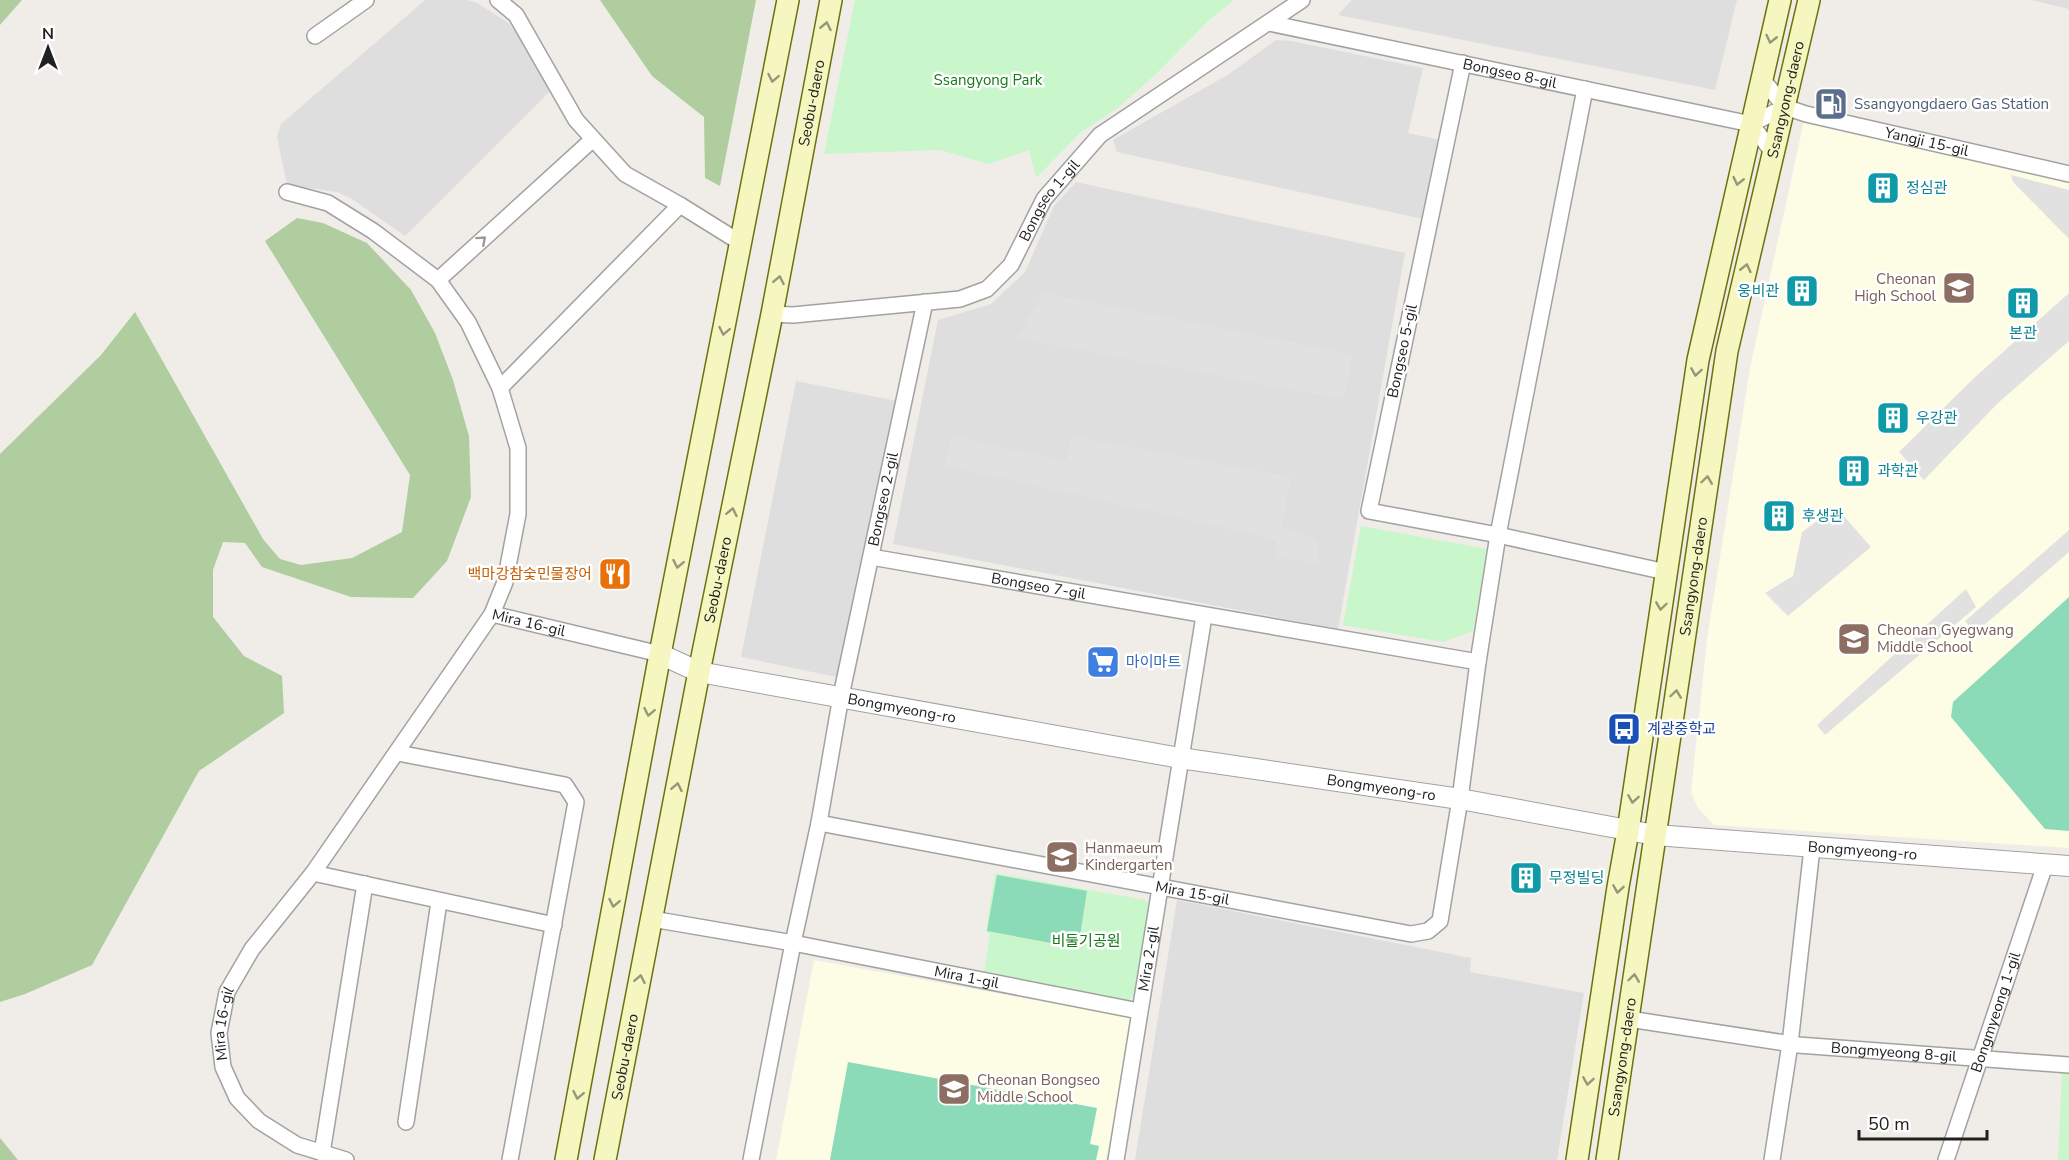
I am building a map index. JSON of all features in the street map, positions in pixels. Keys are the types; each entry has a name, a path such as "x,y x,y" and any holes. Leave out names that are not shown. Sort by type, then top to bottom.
{"main road":[{"path":"566,1160 660,654 788,0"},
{"name":"Seobu-daero","path":"605,1160 699,672 772,314 831,0"},
{"name":"Ssangyong-daero","path":"1577,1160 1698,360 1780,0"},
{"name":"Ssangyong-daero","path":"1607,1160 1727,351 1809,0"}],"street":[{"path":"315,36 366,0"},
{"path":"498,0 516,15 576,120 625,174 741,243"},
{"name":"Bongseo 1-gil","path":"772,314 793,315 960,299 987,289 1011,265 1044,200 1100,135 1302,0"},
{"name":"Bongseo 8-gil","path":"1269,23 1751,124"},
{"name":"Bongseo 5-gil","path":"1463,63 1369,511 1498,535 1666,572"},
{"path":"1762,79 1785,107 1751,124 1774,154"},
{"path":"1460,800 1498,535 1585,89"},
{"name":"Yangji 15-gil","path":"1785,107 1806,114 2069,174"},
{"path":"438,280 592,140"},
{"path":"287,192 328,203 373,231 438,280 468,322 500,388 518,448 518,514 504,582 492,614"},
{"path":"500,388 680,205"},
{"name":"Bongseo 2-gil","path":"841,696 925,302"},
{"name":"Bongseo 7-gil","path":"871,557 1478,662"},
{"name":"Mira 16-gil","path":"346,1160 297,1145 259,1121 237,1098 223,1067 219,1033 227,992 247,958 313,873 492,614 660,654"},
{"path":"1180,758 1204,616"},
{"name":"Bongmyeong-ro","path":"660,654 699,672 1180,758 1460,800 1628,831 1812,848 2069,867"},
{"path":"751,1160 793,943 819,824 841,696"},
{"path":"398,753 565,785 576,802 510,1160"},
{"name":"Mira 2-gil","path":"1116,1160 1180,758"},
{"name":"Mira 15-gil","path":"819,824 1411,934 1428,931 1440,921 1460,800"},
{"path":"1772,1160 1790,1044 1812,848"},
{"name":"Bongmyeong 1-gil","path":"1946,1160 2045,865"},
{"path":"313,873 554,925"},
{"path":"322,1153 365,884"},
{"path":"406,1122 439,902"},
{"name":"Mira 1-gil","path":"652,919 793,943 1139,1011"},
{"name":"Bongmyeong 8-gil","path":"1629,1019 1790,1044 2069,1065"}],"shaded area":[{"path":"425,0 467,0 477,3 510,24 532,57 550,91 405,236 352,199 337,192 287,185 277,137 281,124"},
{"path":"1352,0 1737,0 1715,90 1338,15"},
{"path":"2031,0 2069,0 2069,9"},
{"path":"1276,40 1291,41 1423,68 1408,133 1440,140 1423,219 1117,152 1113,140 1229,74"},
{"path":"1804,121 2069,179 2069,848 1714,825 1698,808 1691,793 1707,639 1750,368"},
{"path":"2011,175 2069,190 2069,239 2013,182"},
{"path":"1076,182 1405,253 1338,629 893,544 938,320 991,304 1025,272 1054,206"},
{"path":"1044,293 1353,354 1343,399 1016,338"},
{"path":"2069,293 2069,341 1998,403 1924,480 1899,452 1974,378"},
{"path":"796,381 897,401 841,678 741,657"},
{"path":"952,436 1066,461 1072,436 1291,477 1282,527 1318,539 1317,562 1275,558 1277,540 944,465"},
{"path":"1836,507 1871,547 1788,616 1765,593 1793,576 1802,532"},
{"path":"2069,530 2069,552 1975,633 1965,621"},
{"path":"1966,589 1976,607 1825,735 1817,725"},
{"path":"1177,900 1471,958 1470,972 1584,993 1557,1160 1135,1160"},
{"name":"Cheonan Bongseo Middle School","path":"814,960 1133,1018 1106,1160 776,1160"}],"green space":[{"path":"0,0 22,0 0,25"},
{"path":"600,0 756,0 720,186 705,178 704,117 652,76"},
{"name":"Ssangyong Park","path":"855,0 1234,0 1208,21 1155,75 1120,106 1080,133 1036,178 1029,150 989,164 940,150 824,154"},
{"path":"297,218 323,223 367,243 411,290 435,333 453,380 469,436 471,497 447,561 413,598 351,597 262,567 245,543 223,542 213,570 213,617 244,656 282,676 284,713 199,771 92,965 25,994 0,1002 0,454 101,355 135,312 263,539 280,559 301,565 352,558 402,532 410,475 265,241"},
{"path":"1361,526 1487,549 1473,631 1443,642 1343,625"},
{"path":"2069,597 2069,831 2045,829 1951,717 1953,702"},
{"name":"비둘기공원","path":"995,873 1145,900 1152,907 1137,994 1128,1001 984,973 990,933 986,932"},
{"path":"997,875 1087,891 1078,948 987,931"},
{"path":"848,1062 1097,1108 1090,1144 1099,1146 1096,1160 830,1160"},
{"path":"2062,1071 2069,1072 2069,1160 2058,1160"},
{"path":"0,1138 18,1160 0,1160"}],"place":[{"name":"Ssangyongdaero Gas Station","path":"1831,104"},
{"name":"정심관","path":"1883,188"},
{"name":"Cheonan High School","path":"1959,288"},
{"name":"웅비관","path":"1802,291"},
{"name":"본관","path":"2023,303"},
{"name":"우강관","path":"1893,418"},
{"name":"과학관","path":"1854,471"},
{"name":"후생관","path":"1779,516"},
{"name":"백마강참숯민물장어","path":"615,574"},
{"name":"Cheonan Gyegwang Middle School","path":"1854,639"},
{"name":"마이마트","path":"1103,662"},
{"name":"계광중학교","path":"1624,729"},
{"name":"Hanmaeum Kindergarten","path":"1062,857"},
{"name":"무정빌딩","path":"1526,878"},
{"name":"Cheonan Bongseo Middle School","path":"954,1089"}]}
